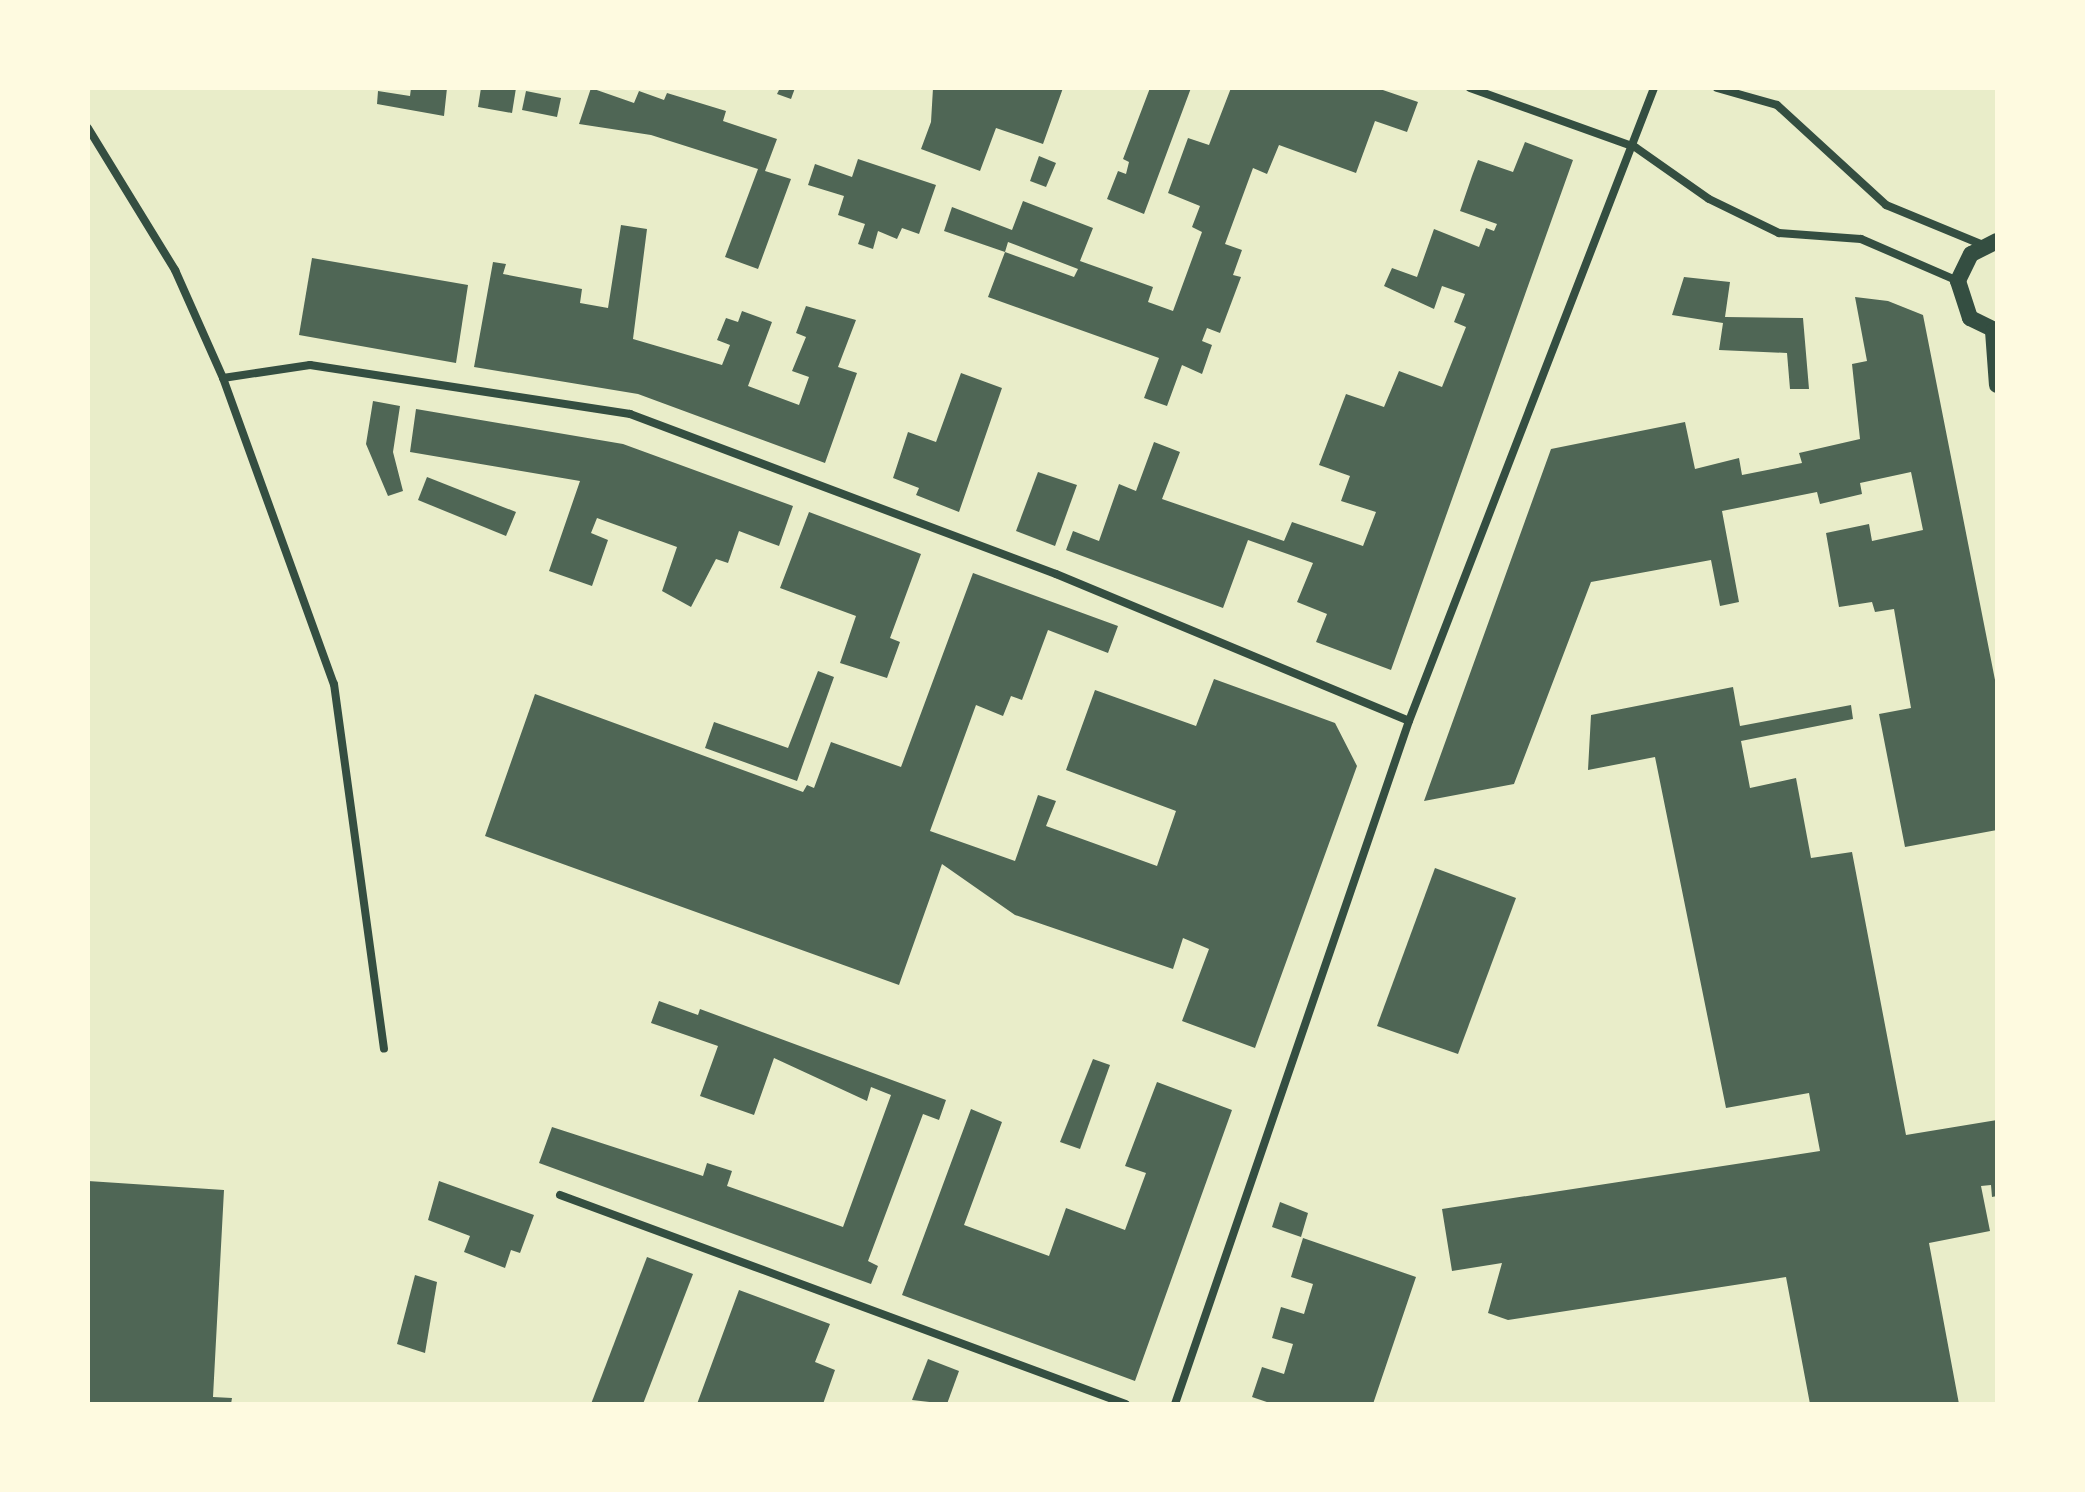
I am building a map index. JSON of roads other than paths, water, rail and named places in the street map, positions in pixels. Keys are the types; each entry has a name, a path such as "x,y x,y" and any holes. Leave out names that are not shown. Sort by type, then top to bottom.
{"main road":[{"path":"1990,243 1963,266 1958,281 1970,318 1995,331 1997,385"}],"street":[{"path":"1470,88 1635,147 1709,199 1779,233 1861,239 1958,281"},
{"path":"1175,1404 1409,721 1635,147 1654,88"},
{"path":"1717,88 1777,105 1886,205 1990,243"},
{"path":"88,128 175,270 223,378 334,684 384,1049"},
{"path":"223,378 310,365 630,414 1056,574 1409,721"},
{"path":"560,1195 1126,1404"}]}
